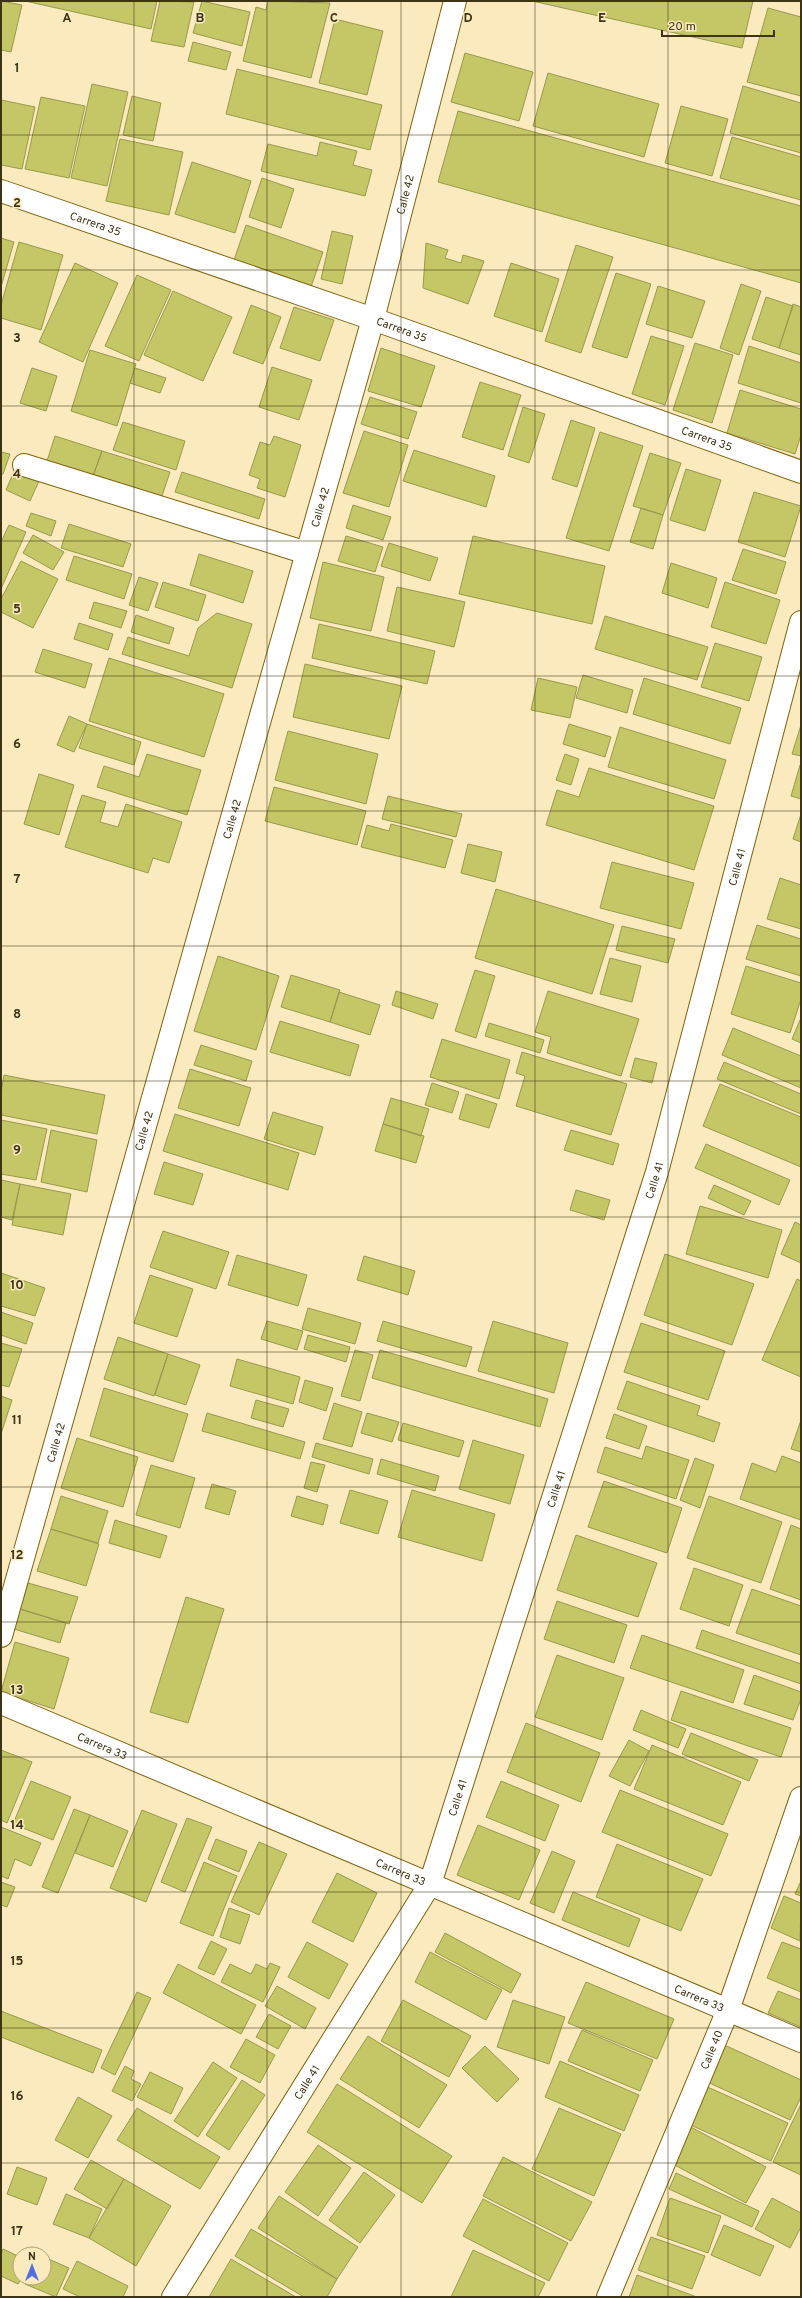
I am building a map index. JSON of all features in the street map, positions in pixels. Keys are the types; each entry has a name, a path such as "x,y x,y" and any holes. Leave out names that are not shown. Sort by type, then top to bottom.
{"street":[{"name":"Calle 42","path":"1,1636 373,319 456,1"},
{"name":"Carrera 35","path":"1,191 373,319 801,472"},
{"path":"24,465 307,552"},
{"name":"Calle 41","path":"173,2297 430,1884 657,1172 801,622"},
{"name":"Carrera 33","path":"1,1703 801,2042"},
{"name":"Calle 40","path":"608,2297 728,2010 801,1798"}],"building":[{"path":"1,1 22,5 11,52 1,50"},
{"path":"25,1 157,1 151,29"},
{"path":"160,1 194,2 184,47 151,41"},
{"path":"202,1 250,12 242,46 193,33"},
{"path":"268,1 330,3 311,78 243,61 256,7 266,10"},
{"path":"532,1 753,1 742,48"},
{"path":"768,8 801,17 801,96 747,82"},
{"path":"335,19 383,31 367,95 319,83"},
{"path":"193,42 231,52 226,70 188,61"},
{"path":"465,53 533,72 519,121 451,102"},
{"path":"237,69 382,105 370,150 226,114"},
{"path":"548,73 659,104 644,157 533,126"},
{"path":"92,84 128,92 107,186 71,178"},
{"path":"743,86 801,103 801,153 730,133"},
{"path":"132,96 161,103 153,141 123,135"},
{"path":"41,97 85,106 69,178 25,169"},
{"path":"1,100 35,107 22,169 1,165"},
{"path":"681,106 728,119 712,176 665,163"},
{"path":"458,111 801,206 801,283 438,182"},
{"path":"732,137 801,157 801,200 720,178"},
{"path":"120,139 183,152 169,215 106,201"},
{"path":"320,142 357,151 353,165 372,170 365,196 261,171 268,144 317,156"},
{"path":"192,162 251,181 235,233 175,214"},
{"path":"262,178 294,189 281,228 249,217"},
{"path":"246,225 323,252 311,287 234,260"},
{"path":"332,231 353,236 342,284 321,279"},
{"path":"1,238 14,242 1,287"},
{"path":"19,242 63,255 41,330 1,318 1,305"},
{"path":"426,243 448,250 445,258 461,263 463,255 484,261 468,304 423,288"},
{"path":"576,245 613,257 581,353 545,341"},
{"path":"75,263 118,283 83,362 39,342"},
{"path":"511,263 559,279 542,332 494,316"},
{"path":"616,273 651,284 627,358 592,347"},
{"path":"137,275 171,290 139,361 105,346"},
{"path":"741,284 761,291 739,355 720,348"},
{"path":"658,286 705,301 692,338 646,324"},
{"path":"173,291 232,317 203,381 144,355"},
{"path":"766,297 793,306 779,348 752,339"},
{"path":"793,304 801,307 801,355 779,348"},
{"path":"251,305 281,317 263,364 233,353"},
{"path":"294,307 334,320 320,361 280,348"},
{"path":"651,336 684,346 665,405 632,394"},
{"path":"695,343 733,355 712,423 673,410"},
{"path":"749,346 801,363 801,403 738,383"},
{"path":"381,348 435,366 421,407 368,391"},
{"path":"90,350 136,364 117,426 71,411"},
{"path":"272,367 312,380 299,420 259,407"},
{"path":"32,368 57,376 46,411 20,403"},
{"path":"135,368 166,378 160,393 130,383"},
{"path":"480,382 521,395 503,450 462,437"},
{"path":"740,390 801,409 801,435 795,454 727,433"},
{"path":"370,397 417,412 408,439 361,424"},
{"path":"523,407 545,414 529,463 508,456"},
{"path":"571,420 595,428 577,487 552,479"},
{"path":"123,422 185,441 176,470 113,450"},
{"path":"364,431 408,445 389,507 343,493"},
{"path":"600,432 643,446 609,551 566,538"},
{"path":"55,436 102,451 93,476 47,461"},
{"path":"274,436 301,445 285,497 257,488 260,479 249,475 260,442 270,445"},
{"path":"414,450 495,476 486,507 403,481"},
{"path":"102,451 170,472 161,499 93,476"},
{"path":"1,452 10,454 3,474 1,474"},
{"path":"650,453 681,463 663,515 633,506"},
{"path":"15,469 39,481 30,501 6,490"},
{"path":"686,469 721,480 705,531 670,520"},
{"path":"182,472 265,499 259,519 175,492"},
{"path":"754,492 801,506 785,557 738,542"},
{"path":"353,505 391,517 383,540 346,528"},
{"path":"641,508 663,515 653,549 630,542"},
{"path":"31,513 56,521 51,536 26,526"},
{"path":"69,524 131,544 123,567 61,548"},
{"path":"9,525 26,532 1,589 1,542"},
{"path":"33,535 64,552 53,570 23,553"},
{"path":"346,536 383,547 375,572 338,561"},
{"path":"473,536 605,566 592,624 459,594"},
{"path":"389,543 438,558 430,581 381,566"},
{"path":"743,549 786,562 776,594 732,580"},
{"path":"199,554 253,571 243,603 190,585"},
{"path":"74,556 132,574 124,599 66,580"},
{"path":"21,561 58,579 33,628 1,612 1,599"},
{"path":"323,562 384,577 371,631 310,618"},
{"path":"671,563 717,578 708,608 662,593"},
{"path":"139,577 158,583 148,611 129,605"},
{"path":"163,582 206,595 198,621 155,607"},
{"path":"725,582 780,600 766,644 711,627"},
{"path":"397,587 465,602 454,647 387,631"},
{"path":"94,602 127,611 121,628 89,618"},
{"path":"217,613 252,624 232,688 122,654 128,637 189,656 198,628"},
{"path":"136,615 174,628 169,644 131,632"},
{"path":"605,616 708,647 697,680 595,649"},
{"path":"79,623 113,634 108,650 74,639"},
{"path":"319,624 435,651 427,684 312,658"},
{"path":"715,643 762,657 749,701 701,687"},
{"path":"43,649 92,664 85,688 35,672"},
{"path":"109,658 224,694 204,757 89,721"},
{"path":"305,664 402,686 389,739 293,717"},
{"path":"583,675 633,690 627,713 576,698"},
{"path":"538,678 577,687 570,718 531,710"},
{"path":"644,678 741,708 730,744 633,714"},
{"path":"69,716 87,724 74,752 57,745"},
{"path":"87,724 141,742 134,765 79,748"},
{"path":"569,724 611,737 605,757 563,744"},
{"path":"801,725 801,756 792,754"},
{"path":"620,727 726,760 714,799 608,767"},
{"path":"288,731 378,754 366,804 275,780"},
{"path":"147,754 201,770 187,815 97,787 104,766 139,777"},
{"path":"565,754 579,759 571,785 556,780"},
{"path":"800,765 801,766 801,799 791,796"},
{"path":"589,768 714,806 694,870 546,825 557,790 579,797"},
{"path":"39,774 74,785 59,835 24,824"},
{"path":"274,787 366,811 357,845 265,821"},
{"path":"82,795 106,802 100,822 118,827 126,804 182,822 169,863 153,858 148,873 65,847"},
{"path":"388,796 462,814 456,837 382,819"},
{"path":"801,814 801,842 793,839"},
{"path":"391,824 453,840 445,868 361,847 367,825 389,831"},
{"path":"468,844 502,852 495,882 461,873"},
{"path":"612,862 694,883 681,929 600,908"},
{"path":"780,878 801,885 801,929 767,919"},
{"path":"496,889 614,925 592,994 475,958"},
{"path":"757,925 801,939 801,976 746,959"},
{"path":"622,926 675,939 668,963 616,950"},
{"path":"218,956 279,976 256,1050 194,1031"},
{"path":"610,958 641,966 632,1002 600,994"},
{"path":"746,966 801,983 801,999 790,1033 731,1014"},
{"path":"475,970 495,976 476,1038 455,1031"},
{"path":"291,975 340,990 330,1022 281,1007"},
{"path":"396,991 438,1004 433,1019 392,1005"},
{"path":"548,991 639,1019 621,1076 547,1053 551,1037 535,1032"},
{"path":"339,992 380,1005 370,1035 330,1022"},
{"path":"800,1020 801,1021 801,1043 792,1039"},
{"path":"280,1021 359,1045 350,1076 270,1052"},
{"path":"489,1023 544,1040 540,1053 485,1036"},
{"path":"733,1028 801,1056 801,1088 722,1055"},
{"path":"442,1039 510,1060 499,1099 430,1077"},
{"path":"201,1045 252,1061 246,1081 194,1065"},
{"path":"522,1052 627,1084 611,1135 516,1106 525,1076 516,1073"},
{"path":"635,1058 657,1063 652,1083 630,1077"},
{"path":"724,1062 801,1094 801,1114 717,1079"},
{"path":"190,1069 251,1088 239,1126 178,1108"},
{"path":"4,1075 105,1095 97,1134 1,1115 1,1093"},
{"path":"432,1083 459,1092 452,1113 425,1105"},
{"path":"720,1084 801,1117 801,1167 703,1126"},
{"path":"466,1094 497,1104 489,1128 459,1119"},
{"path":"391,1098 429,1109 421,1136 383,1124"},
{"path":"273,1112 323,1127 315,1155 264,1139"},
{"path":"175,1114 299,1153 288,1190 163,1151"},
{"path":"1,1120 47,1129 36,1180 1,1174"},
{"path":"383,1124 424,1136 416,1163 375,1151"},
{"path":"51,1130 97,1140 87,1192 41,1182"},
{"path":"571,1130 619,1144 613,1165 564,1150"},
{"path":"706,1144 790,1180 779,1205 695,1168"},
{"path":"164,1162 203,1174 193,1205 154,1194"},
{"path":"1,1180 20,1184 12,1220 1,1217"},
{"path":"20,1184 71,1194 63,1235 12,1225"},
{"path":"714,1185 751,1201 744,1215 708,1198"},
{"path":"576,1190 610,1200 604,1220 570,1210"},
{"path":"700,1206 782,1230 768,1278 686,1254"},
{"path":"795,1222 801,1225 801,1263 781,1254"},
{"path":"163,1231 229,1252 216,1289 150,1267"},
{"path":"665,1254 754,1284 732,1345 644,1315"},
{"path":"237,1255 307,1275 298,1306 228,1285"},
{"path":"364,1256 415,1271 408,1295 357,1280"},
{"path":"1,1273 45,1288 35,1316 1,1306"},
{"path":"150,1275 193,1289 177,1337 134,1323"},
{"path":"797,1279 801,1281 801,1377 762,1360"},
{"path":"308,1308 361,1323 355,1344 302,1329"},
{"path":"1,1312 33,1323 26,1344 1,1335"},
{"path":"267,1321 303,1331 297,1350 261,1339"},
{"path":"383,1321 472,1347 466,1367 377,1341"},
{"path":"493,1321 568,1343 554,1393 478,1371"},
{"path":"641,1323 725,1351 708,1400 624,1372"},
{"path":"308,1335 350,1347 346,1362 304,1349"},
{"path":"118,1337 168,1354 154,1396 104,1379"},
{"path":"1,1343 22,1349 9,1387 1,1385"},
{"path":"355,1350 373,1355 360,1401 341,1396"},
{"path":"380,1350 548,1399 540,1427 372,1378"},
{"path":"168,1354 200,1365 186,1405 155,1395"},
{"path":"237,1359 300,1377 293,1404 230,1386"},
{"path":"305,1380 333,1388 326,1411 299,1402"},
{"path":"627,1381 700,1406 697,1415 720,1423 714,1442 617,1409"},
{"path":"104,1388 188,1414 173,1462 90,1436"},
{"path":"1,1396 12,1400 1,1434"},
{"path":"256,1400 289,1409 283,1427 251,1418"},
{"path":"334,1403 362,1412 352,1447 323,1439"},
{"path":"207,1413 305,1442 300,1459 202,1431"},
{"path":"367,1413 399,1422 392,1442 361,1433"},
{"path":"614,1414 647,1426 639,1449 606,1438"},
{"path":"801,1420 801,1452 791,1449"},
{"path":"403,1423 464,1441 459,1457 398,1440"},
{"path":"77,1438 138,1457 123,1507 61,1488"},
{"path":"473,1440 524,1455 510,1504 459,1489"},
{"path":"316,1443 373,1459 369,1474 312,1457"},
{"path":"646,1446 689,1460 676,1499 597,1472 605,1447 642,1459"},
{"path":"782,1456 801,1463 801,1520 740,1499 752,1463 776,1472"},
{"path":"695,1458 714,1465 700,1508 680,1500"},
{"path":"381,1459 439,1476 435,1491 377,1474"},
{"path":"311,1462 325,1465 317,1492 304,1488"},
{"path":"151,1465 195,1478 180,1528 136,1515"},
{"path":"604,1481 682,1508 667,1553 588,1527"},
{"path":"212,1484 236,1491 229,1515 205,1508"},
{"path":"350,1490 388,1501 378,1534 340,1523"},
{"path":"412,1490 495,1514 482,1561 398,1537"},
{"path":"61,1496 108,1511 98,1543 51,1529"},
{"path":"297,1496 328,1505 323,1525 291,1516"},
{"path":"709,1496 782,1522 761,1583 687,1558"},
{"path":"115,1520 167,1536 160,1558 109,1543"},
{"path":"791,1525 801,1529 801,1600 770,1589"},
{"path":"51,1529 99,1544 86,1586 37,1571"},
{"path":"576,1535 657,1563 638,1617 557,1590"},
{"path":"694,1568 743,1585 729,1626 680,1609"},
{"path":"28,1583 78,1597 69,1624 20,1609"},
{"path":"752,1589 801,1606 801,1655 736,1633"},
{"path":"186,1597 224,1609 188,1723 150,1712"},
{"path":"557,1601 627,1625 614,1663 544,1639"},
{"path":"20,1609 66,1623 60,1643 14,1629"},
{"path":"702,1630 801,1664 801,1684 696,1648"},
{"path":"642,1635 744,1670 733,1703 630,1668"},
{"path":"15,1642 69,1658 54,1709 1,1692"},
{"path":"557,1655 624,1678 602,1740 535,1717"},
{"path":"754,1675 801,1692 801,1699 793,1720 744,1704"},
{"path":"681,1691 791,1728 781,1757 671,1720"},
{"path":"641,1710 686,1729 678,1748 633,1730"},
{"path":"526,1723 600,1753 581,1802 507,1772"},
{"path":"691,1733 758,1760 749,1781 682,1754"},
{"path":"629,1740 649,1751 630,1786 609,1776"},
{"path":"652,1745 741,1782 723,1825 634,1789"},
{"path":"1,1750 32,1762 7,1823 1,1820"},
{"path":"31,1781 71,1797 53,1840 13,1824"},
{"path":"501,1781 559,1805 545,1841 486,1817"},
{"path":"620,1790 728,1834 711,1876 602,1832"},
{"path":"74,1809 90,1815 58,1893 42,1887"},
{"path":"142,1810 177,1824 146,1902 110,1888"},
{"path":"90,1815 128,1831 113,1867 75,1853"},
{"path":"187,1818 212,1827 185,1892 161,1882"},
{"path":"478,1825 540,1850 519,1900 457,1875"},
{"path":"1,1827 41,1843 31,1866 15,1859 8,1879 1,1876"},
{"path":"216,1839 247,1851 239,1872 208,1859"},
{"path":"259,1842 287,1854 259,1915 231,1902"},
{"path":"617,1844 703,1879 681,1931 596,1897"},
{"path":"552,1851 575,1861 554,1913 530,1903"},
{"path":"204,1862 237,1876 213,1936 180,1923"},
{"path":"337,1873 377,1893 353,1942 312,1922"},
{"path":"801,1881 801,1896 795,1894"},
{"path":"1,1882 15,1887 7,1907 1,1905"},
{"path":"573,1892 640,1919 629,1947 562,1920"},
{"path":"784,1896 801,1903 800,1941 771,1928"},
{"path":"229,1908 250,1915 240,1944 220,1937"},
{"path":"445,1933 521,1974 511,1993 435,1952"},
{"path":"211,1941 227,1949 214,1975 198,1968"},
{"path":"307,1942 348,1964 329,1999 288,1977"},
{"path":"782,1942 801,1949 801,1992 767,1978"},
{"path":"430,1952 502,1990 486,2020 415,1982"},
{"path":"270,1963 280,1967 263,2002 221,1982 230,1964 251,1974 256,1964 267,1969"},
{"path":"178,1964 256,2005 241,2034 163,1993"},
{"path":"586,1982 674,2019 657,2059 568,2023"},
{"path":"277,1986 316,2008 305,2029 265,2006"},
{"path":"778,1991 801,2000 801,2027 768,2013"},
{"path":"137,1992 151,1998 115,2075 101,2068"},
{"path":"403,2000 471,2036 449,2077 381,2041"},
{"path":"513,2000 565,2017 549,2064 497,2047"},
{"path":"1,2011 102,2050 93,2073 1,2037"},
{"path":"269,2014 291,2026 278,2049 256,2037"},
{"path":"582,2030 653,2060 640,2091 568,2061"},
{"path":"368,2036 447,2085 419,2128 340,2079"},
{"path":"246,2039 275,2055 260,2083 230,2067"},
{"path":"720,2043 801,2080 801,2097 790,2120 703,2080"},
{"path":"485,2046 519,2079 497,2102 462,2068"},
{"path":"560,2061 639,2095 624,2131 545,2097"},
{"path":"213,2062 237,2078 198,2137 174,2121"},
{"path":"125,2066 134,2071 131,2079 141,2084 132,2101 112,2091"},
{"path":"150,2072 183,2088 171,2114 137,2097"},
{"path":"242,2080 265,2095 229,2150 206,2135"},
{"path":"337,2084 452,2156 422,2203 307,2132"},
{"path":"703,2085 788,2123 771,2161 686,2123"},
{"path":"78,2097 112,2116 88,2158 55,2140"},
{"path":"801,2104 801,2175 773,2162"},
{"path":"137,2108 220,2157 200,2189 117,2140"},
{"path":"559,2108 621,2134 594,2196 532,2169"},
{"path":"687,2125 766,2167 746,2203 667,2161"},
{"path":"318,2145 351,2168 318,2216 285,2192"},
{"path":"503,2157 592,2202 571,2241 483,2196"},
{"path":"91,2160 124,2179 107,2209 74,2189"},
{"path":"17,2167 47,2178 37,2205 7,2194"},
{"path":"364,2172 395,2195 360,2243 329,2220"},
{"path":"676,2173 759,2211 752,2227 669,2189"},
{"path":"124,2179 171,2206 136,2266 89,2238"},
{"path":"66,2194 102,2209 89,2238 53,2224"},
{"path":"279,2196 358,2247 337,2279 258,2228"},
{"path":"670,2198 721,2216 708,2253 657,2235"},
{"path":"772,2198 801,2213 801,2227 790,2248 755,2229"},
{"path":"483,2199 568,2243 549,2281 463,2236"},
{"path":"724,2225 774,2246 760,2276 711,2255"},
{"path":"251,2229 337,2279 327,2297 304,2297 235,2256"},
{"path":"651,2237 705,2256 692,2289 638,2270"},
{"path":"3,2249 12,2253 12,2281 1,2276 1,2253"},
{"path":"473,2250 545,2283 538,2297 451,2297"},
{"path":"231,2259 296,2297 209,2297"},
{"path":"52,2261 69,2268 56,2297 30,2286 52,2286"},
{"path":"77,2261 128,2286 123,2297 80,2297 63,2289"},
{"path":"637,2275 697,2297 629,2297"}]}
